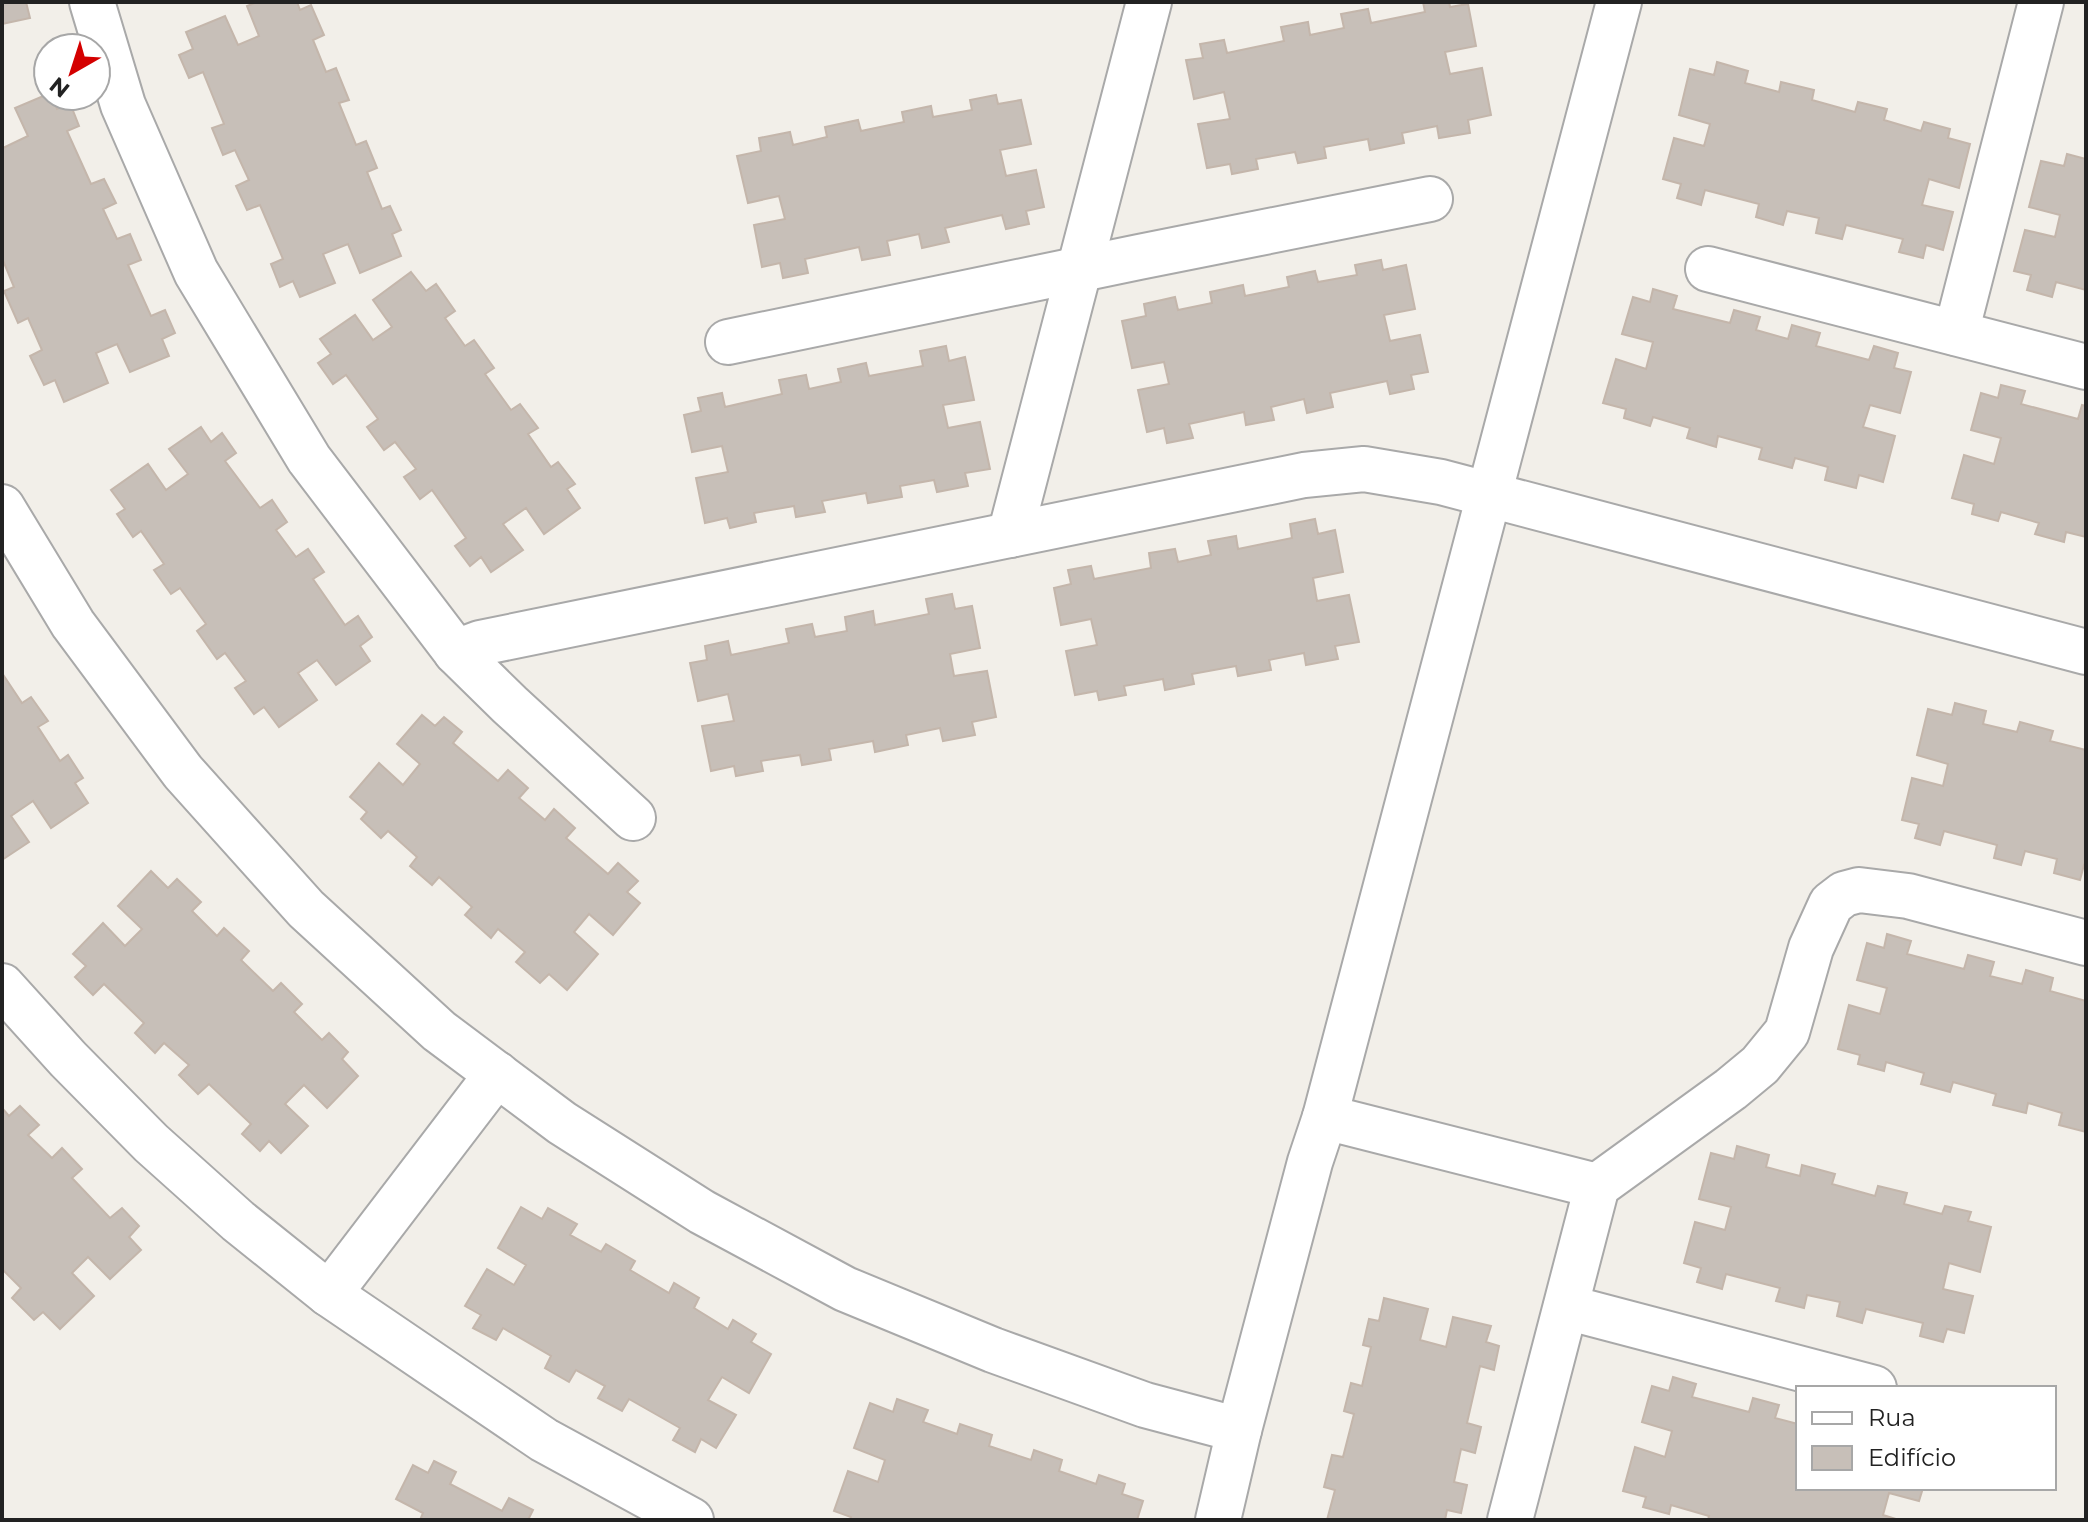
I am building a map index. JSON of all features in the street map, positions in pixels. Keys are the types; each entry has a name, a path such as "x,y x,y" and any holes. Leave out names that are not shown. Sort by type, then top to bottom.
{"street":[{"path":"92,2 123,105 196,272 309,459 456,652 633,818"},
{"path":"1010,535 1149,2"},
{"path":"1218,1520 1239,1430 1310,1162 1325,1117 1619,2"},
{"path":"1956,333 2041,2"},
{"path":"728,342 1430,199"},
{"path":"1708,269 2086,367"},
{"path":"456,652 480,643 1304,475 1364,469 1441,482 2086,652"},
{"path":"2,507 73,624 183,772 306,909 439,1031 562,1123 702,1212 845,1289 993,1350 1145,1405 1239,1430"},
{"path":"1510,1520 1597,1186 1760,1065 1787,1032 1811,948 1831,904 1844,894 1859,890 1908,896 2086,943"},
{"path":"2,986 151,1143 238,1221 329,1294 544,1440 691,1520"},
{"path":"329,1294 497,1074"},
{"path":"1325,1117 1597,1186"},
{"path":"1566,1307 1866,1386"}],"building":[{"path":"2,2 26,2 30,18 2,24"},
{"path":"257,2 297,2 300,10 311,5 324,35 313,40 326,72 336,68 349,100 339,103 356,145 366,141 377,168 367,172 382,209 390,206 401,230 392,234 401,256 360,273 348,244 323,254 335,283 300,297 293,281 280,287 271,264 283,259 260,205 247,210 236,186 249,180 235,150 223,155 212,128 224,124 203,72 189,78 179,55 193,49 186,32 225,16 238,45 259,36 247,6"},
{"path":"1423,2 1449,2 1450,7 1468,4 1476,46 1445,52 1450,74 1482,68 1491,115 1468,120 1470,133 1439,138 1437,126 1402,133 1404,143 1370,150 1368,139 1324,147 1326,158 1298,163 1295,152 1256,159 1258,169 1232,174 1230,164 1207,168 1198,124 1230,119 1224,92 1194,99 1186,60 1203,58 1200,44 1224,40 1227,53 1284,41 1281,27 1308,22 1310,35 1344,28 1341,14 1368,9 1371,23 1425,12"},
{"path":"1717,62 1748,71 1745,83 1779,92 1781,82 1814,90 1812,100 1855,112 1858,102 1887,109 1884,120 1921,131 1924,122 1950,129 1948,138 1970,144 1959,188 1929,179 1922,205 1953,212 1943,250 1926,245 1923,258 1899,252 1903,239 1846,225 1842,239 1816,233 1819,218 1787,211 1783,225 1756,217 1759,204 1705,190 1701,205 1677,198 1681,184 1663,179 1674,138 1704,146 1710,124 1679,115 1690,69 1714,75"},
{"path":"996,95 998,104 1021,100 1031,144 1000,150 1006,176 1036,170 1044,207 1026,211 1029,224 1006,229 1002,215 945,228 949,242 922,248 919,234 887,241 890,255 862,260 859,247 805,259 808,273 783,278 780,263 762,267 754,225 785,219 779,196 748,203 737,156 761,151 759,138 790,132 793,145 827,137 825,127 858,120 861,131 904,122 902,112 931,106 933,117 972,110 970,100"},
{"path":"32,101 32,112 74,112 79,126 67,131 91,184 104,179 116,203 103,209 117,239 130,234 141,260 128,265 151,316 165,310 175,333 162,339 169,356 130,372 117,344 96,353 108,383 64,402 55,380 44,385 30,356 42,350 28,318 18,323 4,291 14,287 2,258 2,145 3,148 28,136 15,108"},
{"path":"2067,154 2086,159 2086,290 2056,282 2052,297 2027,290 2031,275 2014,271 2025,230 2055,237 2060,215 2029,207 2041,161 2064,166"},
{"path":"1381,260 1383,270 1406,265 1415,309 1384,315 1390,341 1420,335 1428,372 1411,375 1414,389 1390,394 1387,381 1330,393 1333,407 1307,413 1304,399 1271,407 1274,420 1246,425 1244,412 1189,424 1193,438 1167,443 1164,428 1147,432 1138,390 1169,384 1164,362 1132,368 1122,321 1146,316 1144,304 1175,297 1178,310 1212,303 1210,292 1243,285 1245,296 1289,287 1287,277 1315,271 1318,282 1357,275 1355,265"},
{"path":"411,272 426,291 436,284 455,311 445,318 465,346 474,340 494,368 485,374 511,410 520,404 538,428 528,434 551,467 558,462 575,484 567,489 580,508 544,534 526,508 503,524 523,550 491,572 481,557 470,566 455,546 466,538 432,490 420,499 404,477 416,469 395,442 384,450 367,427 378,419 346,375 333,384 318,363 331,354 320,339 355,315 373,340 392,327 373,300"},
{"path":"1653,289 1677,296 1673,309 1730,323 1734,310 1760,317 1756,330 1788,339 1792,325 1820,333 1816,346 1869,360 1874,346 1898,353 1894,368 1911,372 1900,413 1870,405 1863,427 1895,436 1883,482 1859,475 1856,488 1825,480 1828,467 1795,458 1792,468 1759,459 1762,448 1718,436 1716,447 1687,438 1690,428 1653,417 1650,426 1624,418 1626,409 1603,403 1616,359 1646,369 1653,342 1622,334 1633,297 1650,302"},
{"path":"946,346 949,361 965,357 974,400 943,405 948,428 980,422 990,469 965,473 968,486 937,492 934,480 900,486 902,497 868,503 866,493 822,501 825,512 796,517 794,506 754,513 756,522 730,528 727,518 705,523 696,478 728,472 722,446 692,452 684,415 701,411 698,398 722,393 725,407 782,394 779,380 806,375 809,389 841,382 838,369 866,363 869,376 923,366 920,351"},
{"path":"2001,385 2025,391 2021,404 2078,419 2082,405 2086,406 2086,537 2066,532 2064,542 2035,534 2039,523 2001,512 1998,521 1972,514 1974,504 1952,498 1964,455 1994,464 2001,438 1971,430 1981,393 1998,398"},
{"path":"201,427 211,442 222,433 236,453 225,461 260,508 272,500 287,522 276,530 296,557 308,549 324,572 313,579 345,625 358,616 372,637 360,646 370,661 336,685 317,660 298,673 317,700 279,727 264,707 254,714 235,688 246,681 225,653 217,659 197,631 206,624 180,588 171,594 154,570 164,564 141,531 133,537 117,514 125,509 111,490 148,464 166,490 188,474 169,449"},
{"path":"1315,519 1318,534 1335,530 1343,572 1313,578 1317,601 1349,595 1359,642 1335,646 1338,659 1306,665 1304,653 1269,660 1271,670 1238,676 1236,666 1192,674 1194,684 1165,690 1163,679 1124,686 1126,695 1099,700 1097,691 1075,695 1066,651 1097,645 1091,619 1061,625 1054,588 1071,584 1068,570 1091,566 1094,579 1151,568 1149,553 1175,549 1178,562 1211,555 1208,541 1236,536 1238,549 1292,538 1290,524"},
{"path":"952,594 955,609 972,606 980,648 950,654 954,676 987,671 996,717 972,722 975,735 943,741 940,728 906,735 908,745 875,752 873,741 829,749 831,760 802,765 800,755 761,761 763,771 736,776 734,766 711,771 702,726 734,721 728,694 698,701 690,663 707,660 705,646 728,641 731,655 789,643 786,629 812,624 815,637 847,631 845,617 873,611 875,625 929,614 926,599"},
{"path":"2,673 22,703 31,697 48,721 38,727 60,761 68,755 83,778 75,783 88,803 51,828 33,801 11,816 29,842 2,860"},
{"path":"1955,703 1986,711 1983,724 2017,732 2020,722 2053,731 2050,741 2086,750 2086,866 2080,880 2054,873 2057,859 2025,851 2021,865 1994,858 1997,845 1944,831 1940,845 1915,838 1919,824 1902,820 1912,778 1943,786 1948,764 1917,755 1928,709 1952,715"},
{"path":"422,715 435,726 444,717 462,732 453,743 498,781 508,770 528,788 519,798 545,820 554,809 575,828 566,838 608,874 618,863 638,881 627,892 640,903 613,935 589,914 574,932 598,954 567,990 549,974 540,983 516,962 525,952 498,929 491,938 465,915 472,907 439,877 432,885 410,866 417,857 388,831 381,838 361,819 367,812 350,797 379,763 403,785 420,764 397,744"},
{"path":"151,871 168,888 177,879 201,902 192,911 217,936 224,928 249,951 241,960 273,991 281,983 302,1004 294,1012 322,1040 329,1033 348,1052 342,1059 358,1076 327,1108 304,1085 285,1104 308,1126 281,1153 269,1141 260,1151 242,1134 251,1124 209,1084 198,1094 179,1075 189,1065 164,1043 155,1053 135,1033 144,1023 104,984 93,995 75,977 86,966 73,954 103,923 125,946 142,929 118,906"},
{"path":"1887,934 1911,941 1907,954 1964,969 1968,955 1994,962 1990,976 2022,984 2026,970 2053,978 2050,991 2086,1001 2086,1132 2059,1125 2062,1113 2028,1103 2026,1113 1993,1105 1996,1094 1953,1082 1950,1092 1921,1084 1924,1073 1886,1062 1884,1071 1858,1064 1860,1055 1838,1049 1849,1005 1880,1014 1887,988 1857,980 1867,943 1884,948"},
{"path":"20,1106 39,1125 28,1135 52,1158 62,1148 82,1169 72,1178 110,1218 122,1208 139,1226 129,1237 141,1250 110,1279 88,1257 72,1273 94,1296 60,1329 43,1312 34,1320 12,1298 21,1288 2,1269 2,1108 9,1116"},
{"path":"1737,1146 1769,1155 1766,1167 1800,1176 1802,1165 1835,1174 1832,1184 1875,1196 1878,1186 1907,1193 1904,1204 1942,1214 1945,1206 1971,1212 1968,1221 1991,1227 1980,1272 1949,1263 1943,1289 1973,1296 1964,1333 1947,1329 1943,1342 1920,1336 1923,1323 1866,1309 1862,1323 1837,1316 1840,1302 1807,1295 1804,1308 1776,1301 1780,1288 1726,1274 1722,1289 1697,1282 1701,1268 1684,1263 1695,1222 1725,1230 1731,1207 1699,1199 1711,1153 1734,1159"},
{"path":"521,1207 542,1219 548,1208 577,1224 570,1235 601,1252 606,1244 635,1261 630,1270 669,1293 674,1283 699,1298 694,1308 728,1329 733,1320 756,1334 751,1342 771,1354 749,1393 722,1377 708,1400 736,1415 716,1448 701,1439 695,1452 673,1440 680,1428 629,1399 622,1411 598,1398 605,1386 576,1370 569,1382 545,1368 551,1356 503,1328 496,1340 473,1328 481,1315 465,1306 487,1269 514,1285 526,1265 498,1248"},
{"path":"1384,1298 1428,1309 1420,1340 1446,1347 1453,1317 1491,1326 1486,1342 1499,1346 1494,1370 1480,1366 1467,1423 1481,1427 1475,1453 1461,1449 1454,1482 1467,1485 1461,1513 1447,1510 1445,1520 1327,1520 1335,1490 1324,1487 1332,1455 1343,1457 1354,1414 1344,1411 1351,1383 1362,1386 1371,1347 1363,1345 1369,1319 1379,1321"},
{"path":"1673,1377 1696,1384 1692,1397 1749,1412 1753,1398 1779,1405 1775,1418 1796,1423 1796,1490 1922,1490 1919,1501 1889,1493 1883,1515 1899,1520 1708,1520 1709,1516 1671,1505 1669,1514 1643,1507 1646,1497 1623,1491 1635,1447 1665,1457 1672,1431 1642,1422 1652,1386 1669,1391"},
{"path":"897,1399 928,1410 923,1422 957,1434 960,1424 992,1435 989,1446 1031,1460 1034,1450 1062,1460 1059,1471 1096,1484 1099,1475 1125,1484 1122,1494 1143,1501 1137,1520 850,1520 851,1517 834,1511 848,1471 878,1482 885,1460 854,1448 870,1403 893,1412"},
{"path":"434,1461 456,1472 450,1484 502,1511 509,1498 533,1510 528,1520 420,1520 423,1513 396,1499 413,1465 428,1473"}]}
